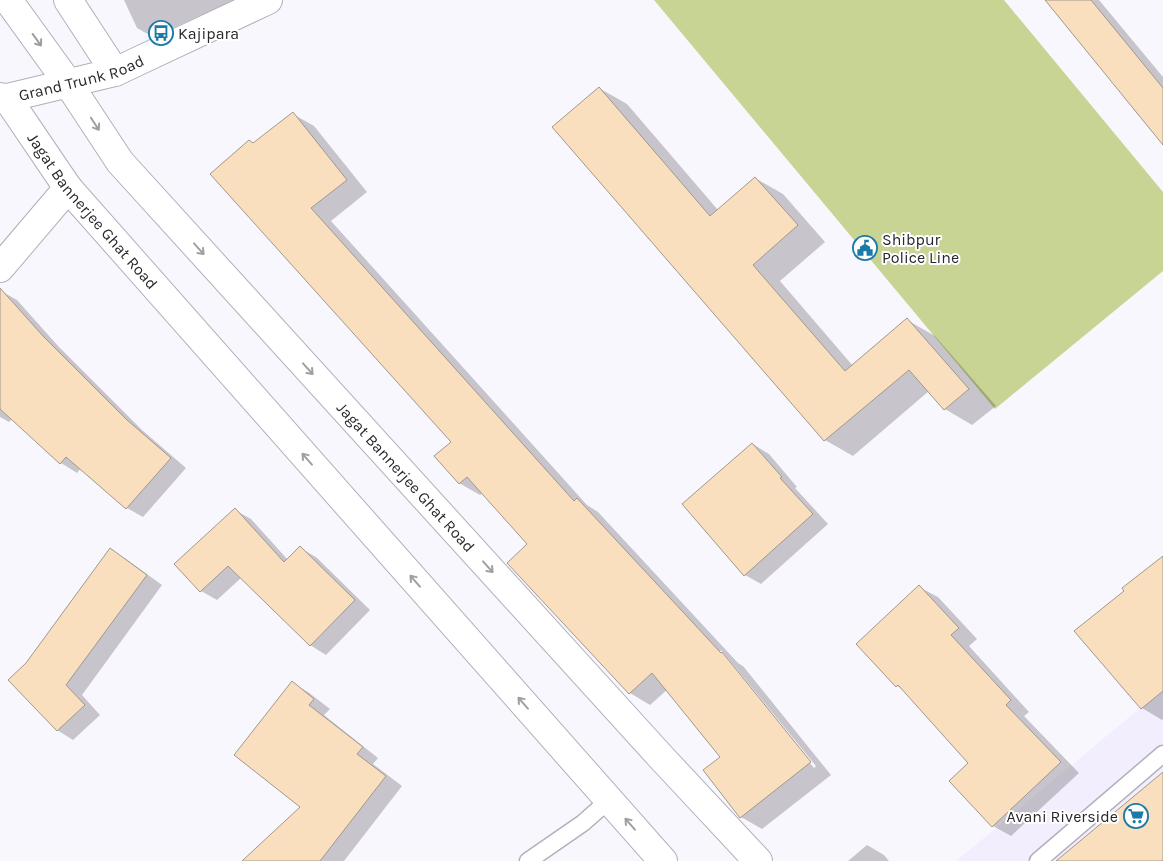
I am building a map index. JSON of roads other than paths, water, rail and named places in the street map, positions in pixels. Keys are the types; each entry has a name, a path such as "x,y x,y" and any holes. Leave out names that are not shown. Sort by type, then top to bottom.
{"main road":[{"name":"Jagat Bannerjee Ghat Road","path":"8,0 68,83 120,162 758,861"},
{"path":"68,0 115,72"},
{"name":"Grand Trunk Road","path":"2,94 68,83 115,72 268,0"},
{"name":"Jagat Bannerjee Ghat Road","path":"2,94 68,188 663,861"},
{"path":"0,268 68,188"}],"lane":[{"path":"1038,861 1163,754"},
{"path":"528,861 583,823 609,800"}],"place":[{"name":"Kajipara","path":"161,33"},
{"name":"Shibpur Police Line","path":"865,248"},
{"name":"Avani Riverside","path":"1136,816"}]}
